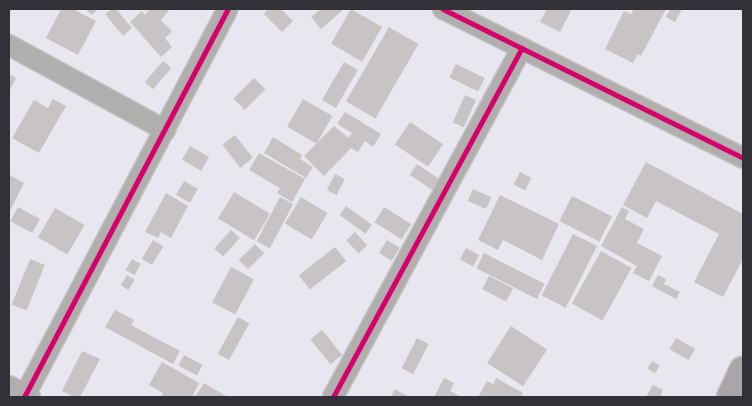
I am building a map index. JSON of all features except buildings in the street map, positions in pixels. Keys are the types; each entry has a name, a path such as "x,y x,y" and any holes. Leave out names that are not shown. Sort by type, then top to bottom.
{"street":[{"path":"22,394 165,130 228,9"},
{"path":"442,9 743,158"},
{"path":"9,45 165,130"},
{"path":"333,397 522,48"}],"cycle path":[{"path":"24,397 228,9"},
{"path":"443,9 743,158"},
{"path":"333,397 522,48"}]}
